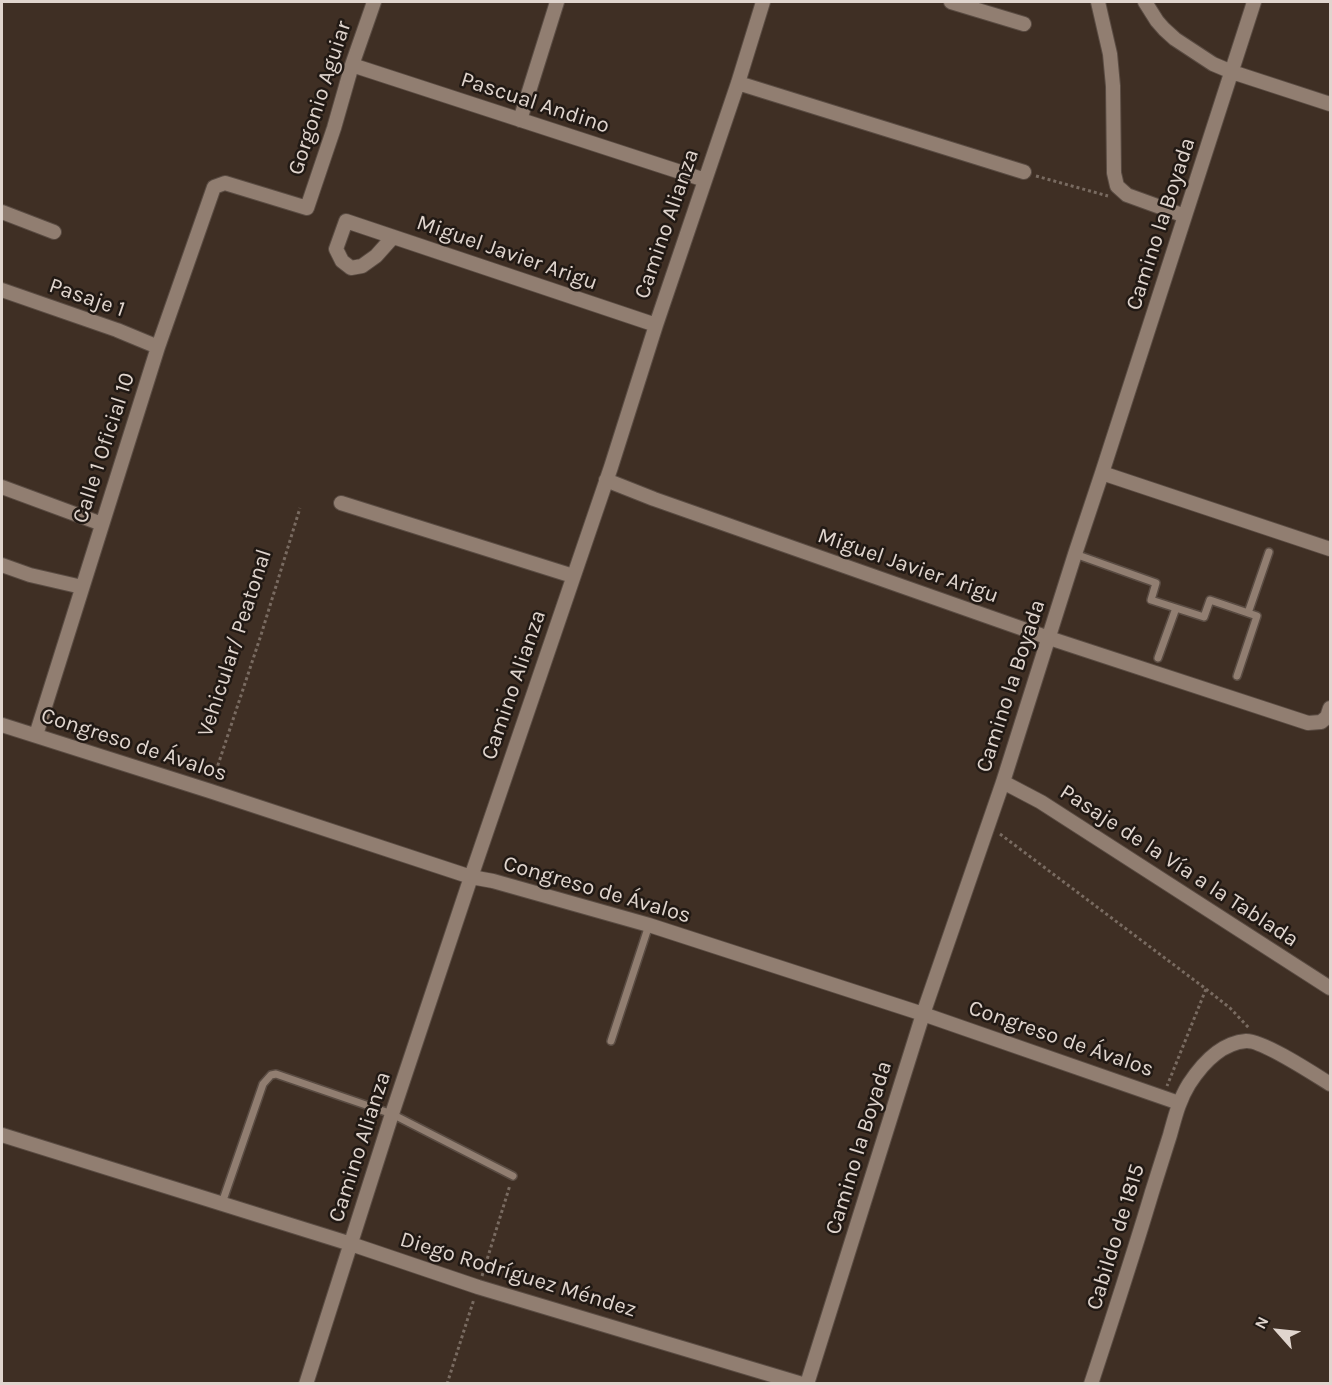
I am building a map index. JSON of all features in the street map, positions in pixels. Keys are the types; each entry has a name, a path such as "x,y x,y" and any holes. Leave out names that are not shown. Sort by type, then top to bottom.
{"street":[{"name":"Gorgonio Aguiar","path":"225,183 307,208 374,2"},
{"path":"520,120 557,2"},
{"name":"Camino Alianza","path":"306,1383 392,1114 611,467 763,2"},
{"path":"951,2 1024,24"},
{"path":"1098,2 1110,54 1113,86 1114,173 1117,186 1127,195 1185,216"},
{"path":"1146,2 1156,21 1175,39 1214,64 1330,104"},
{"name":"Camino la Boyada","path":"805,1383 923,1014 1003,782 1254,2"},
{"name":"Pascual Andino","path":"352,65 705,180"},
{"path":"738,83 1024,172"},
{"name":"Calle 1 Oficial 10","path":"36,735 158,347 214,187 225,183"},
{"path":"2,212 54,232"},
{"name":"Miguel Javier Arigu","path":"393,237 376,256 362,266 351,267 342,261 336,249 346,221 656,325"},
{"name":"Pasaje 1","path":"2,290 117,330 158,347"},
{"path":"1102,473 1330,549"},
{"name":"Miguel Javier Arigu","path":"606,480 665,503 1049,638 1308,723 1321,722 1327,717 1330,709"},
{"path":"2,487 102,524"},
{"path":"341,503 573,576"},
{"path":"2,565 82,587"},
{"name":"Congreso de Ávalos","path":"2,725 210,790 471,877 649,924 923,1014 1179,1103"},
{"name":"Pasaje de la Vía a la Tablada","path":"1003,782 1051,808 1330,988"},
{"name":"Cabildo de 1815","path":"1091,1383 1179,1103 1195,1076 1214,1054 1240,1042 1255,1042"},
{"path":"1255,1042 1330,1084"},
{"name":"Diego Rodríguez Méndez","path":"2,1134 351,1244 478,1287 805,1383"}],"lane":[{"path":"1248,614 1269,552"},
{"path":"1075,554 1156,583 1151,600 1204,617 1210,600 1257,616 1237,676"},
{"path":"1158,658 1176,608"},
{"path":"611,1041 649,924"},
{"path":"222,1203 263,1084 266,1078 276,1074 392,1114 513,1176"}],"path":[{"path":"1024,172 1117,198 1127,195"},
{"name":"Vehicular/ Peatonal","path":"210,790 300,508"},
{"path":"988,825 1230,1008 1253,1033 1255,1042"},
{"path":"1163,1096 1206,989"},
{"path":"447,1383 513,1176"}]}
